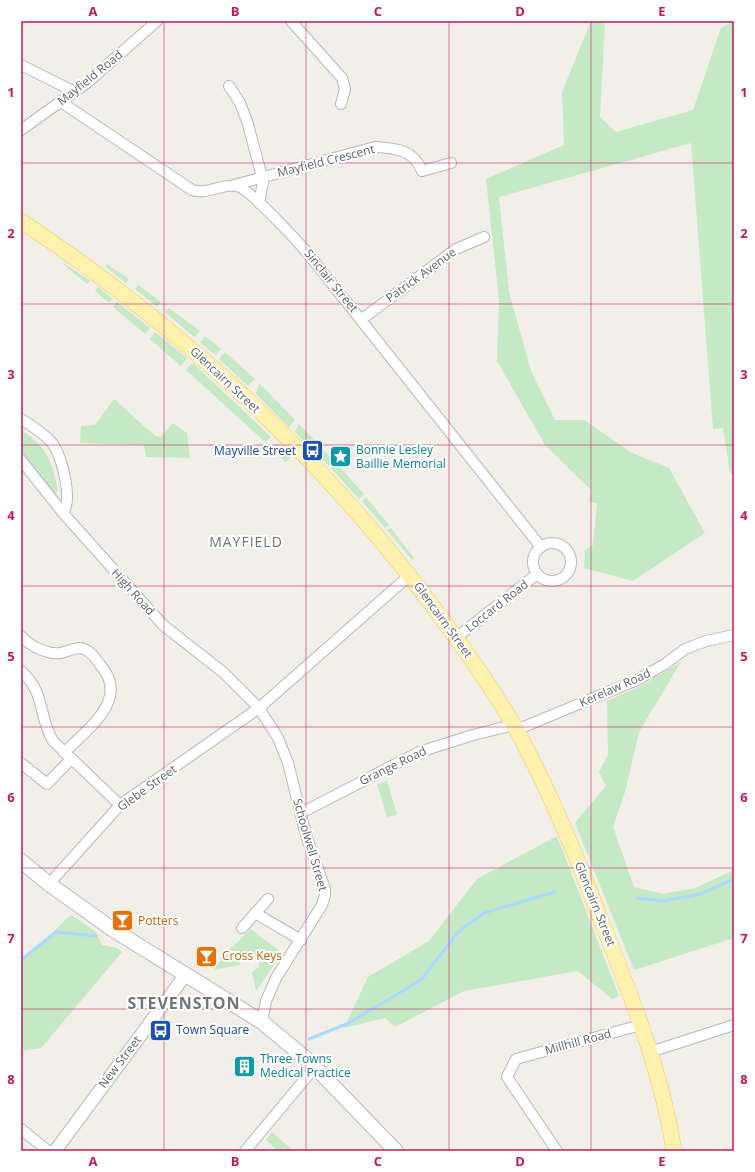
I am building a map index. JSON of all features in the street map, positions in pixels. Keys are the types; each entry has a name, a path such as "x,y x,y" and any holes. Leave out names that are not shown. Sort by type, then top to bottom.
{"main road":[{"name":"Glencairn Street","path":"21,221 142,308 221,375 313,465 381,539 456,637 515,728 540,776 566,833 641,1025 663,1100 674,1151"},
{"path":"21,861 49,884 112,929 262,1022 315,1067 396,1151"}],"street":[{"name":"Mayfield Road","path":"21,130 75,92 102,70 156,21"},
{"path":"291,21 342,78 345,89 341,104"},
{"path":"21,65 75,92"},
{"name":"Mayfield Crescent","path":"229,86 240,103 247,121 264,182 258,203"},
{"path":"61,102 192,190 208,191 233,185"},
{"name":"Mayfield Crescent","path":"233,185 375,147 388,148 411,154 418,162 422,171 451,163"},
{"name":"Sinclair Street","path":"233,185 244,189 294,237 362,319 541,547"},
{"name":"Patrick Avenue","path":"362,319 456,249 484,237"},
{"path":"21,419 44,435 52,444 62,466 67,502 67,509 63,514"},
{"name":"High Road","path":"21,460 63,514 163,625 224,673 259,708"},
{"name":"Loccard Road","path":"548,544 562,546 570,558 570,568 567,573 558,580 546,580 537,574 534,568 534,558 541,547 548,544"},
{"name":"Loccard Road","path":"456,637 537,574"},
{"path":"259,708 410,575"},
{"path":"21,636 26,642 54,653 79,648 84,649 92,655 109,677 111,684 111,694 106,709 67,756 47,784 21,763"},
{"name":"Kerelaw Road","path":"515,728 637,680 651,673 685,649 706,641 734,636"},
{"path":"21,671 31,680 36,689 49,734 67,756 111,795 120,805"},
{"name":"Glebe Street","path":"49,884 120,805 227,732 259,708"},
{"name":"Schoolwell Street","path":"259,708 284,750 306,835 323,884 325,895 322,905 276,978 266,1001 262,1022"},
{"name":"Grange Road","path":"301,813 419,752 473,735 515,728"},
{"path":"242,928 268,899"},
{"path":"255,913 301,940"},
{"name":"New Street","path":"55,1151 186,974"},
{"name":"Millhill Road","path":"557,1151 507,1077 516,1059 641,1025"},
{"path":"650,1052 734,1025"},
{"path":"245,1151 315,1067"},
{"path":"21,1129 48,1151"}],"green space":[{"path":"591,21 605,21 600,117 616,132 693,110 721,28 734,21 734,478 730,472 723,428 713,429 691,143 499,197 509,292 531,371 555,420 584,420 632,453 669,468 705,533 633,581 584,568 585,550 593,545 597,503 589,502 591,490 545,445 497,361 499,300 486,179 564,145 562,92"},
{"path":"64,263 90,281 87,284 63,264"},
{"path":"107,264 129,279 126,283 106,267"},
{"path":"138,285 161,302 157,307 135,289"},
{"path":"98,287 113,299 109,303 95,291"},
{"path":"117,302 150,328 145,334 113,307"},
{"path":"169,308 200,331 194,337 165,312"},
{"path":"155,332 187,358 181,366 150,339"},
{"path":"205,336 221,349 215,355 200,342"},
{"path":"225,352 255,379 248,386 219,359"},
{"path":"193,363 271,437 265,442 186,370"},
{"path":"259,383 295,420 289,427 256,394"},
{"path":"114,399 155,436 161,437 173,423 187,433 190,458 146,457 144,445 80,443 81,426 95,425"},
{"path":"299,424 334,461 329,466 295,432"},
{"path":"21,429 37,442 47,455 53,470 58,490 55,495 51,495 21,453"},
{"path":"277,444 291,457 286,462 270,447"},
{"path":"336,463 364,494 359,499 331,468"},
{"path":"366,497 389,525 385,528 362,501"},
{"path":"391,528 414,558 412,560 387,530"},
{"path":"681,662 639,732 625,792 613,827 634,887 663,894 695,888 734,870 734,938 634,970 575,823 606,786 599,772 608,755 607,701 641,686"},
{"path":"387,781 397,815 387,817 377,784"},
{"path":"557,836 619,996 612,999 578,971 464,991 395,1027 385,1018 344,1028 368,977 429,941 477,879"},
{"path":"71,915 95,931 102,945 117,948 122,952 41,1048 21,1051 21,962"},
{"path":"251,929 282,953 256,991 252,972 259,967 260,961 253,953 244,954 240,959 240,965 214,970 226,953"},
{"path":"272,1132 293,1151 278,1151 266,1140"}],"waterway":[{"path":"637,898 664,901 700,894 734,879"},
{"path":"309,1039 349,1023 421,980 458,932 484,913 555,892"},
{"path":"21,960 56,932 96,936"}],"place":[{"name":"Mayville Street","path":"312,451"},
{"name":"Bonnie Lesley Baillie Memorial","path":"340,457"},
{"name":"Potters","path":"123,921"},
{"name":"Cross Keys","path":"207,956"},
{"name":"Town Square","path":"160,1030"},
{"name":"Three Towns Medical Practice","path":"245,1066"}],"district":[{"name":"MAYFIELD","path":"246,542"},
{"name":"STEVENSTON","path":"184,1003"}]}
